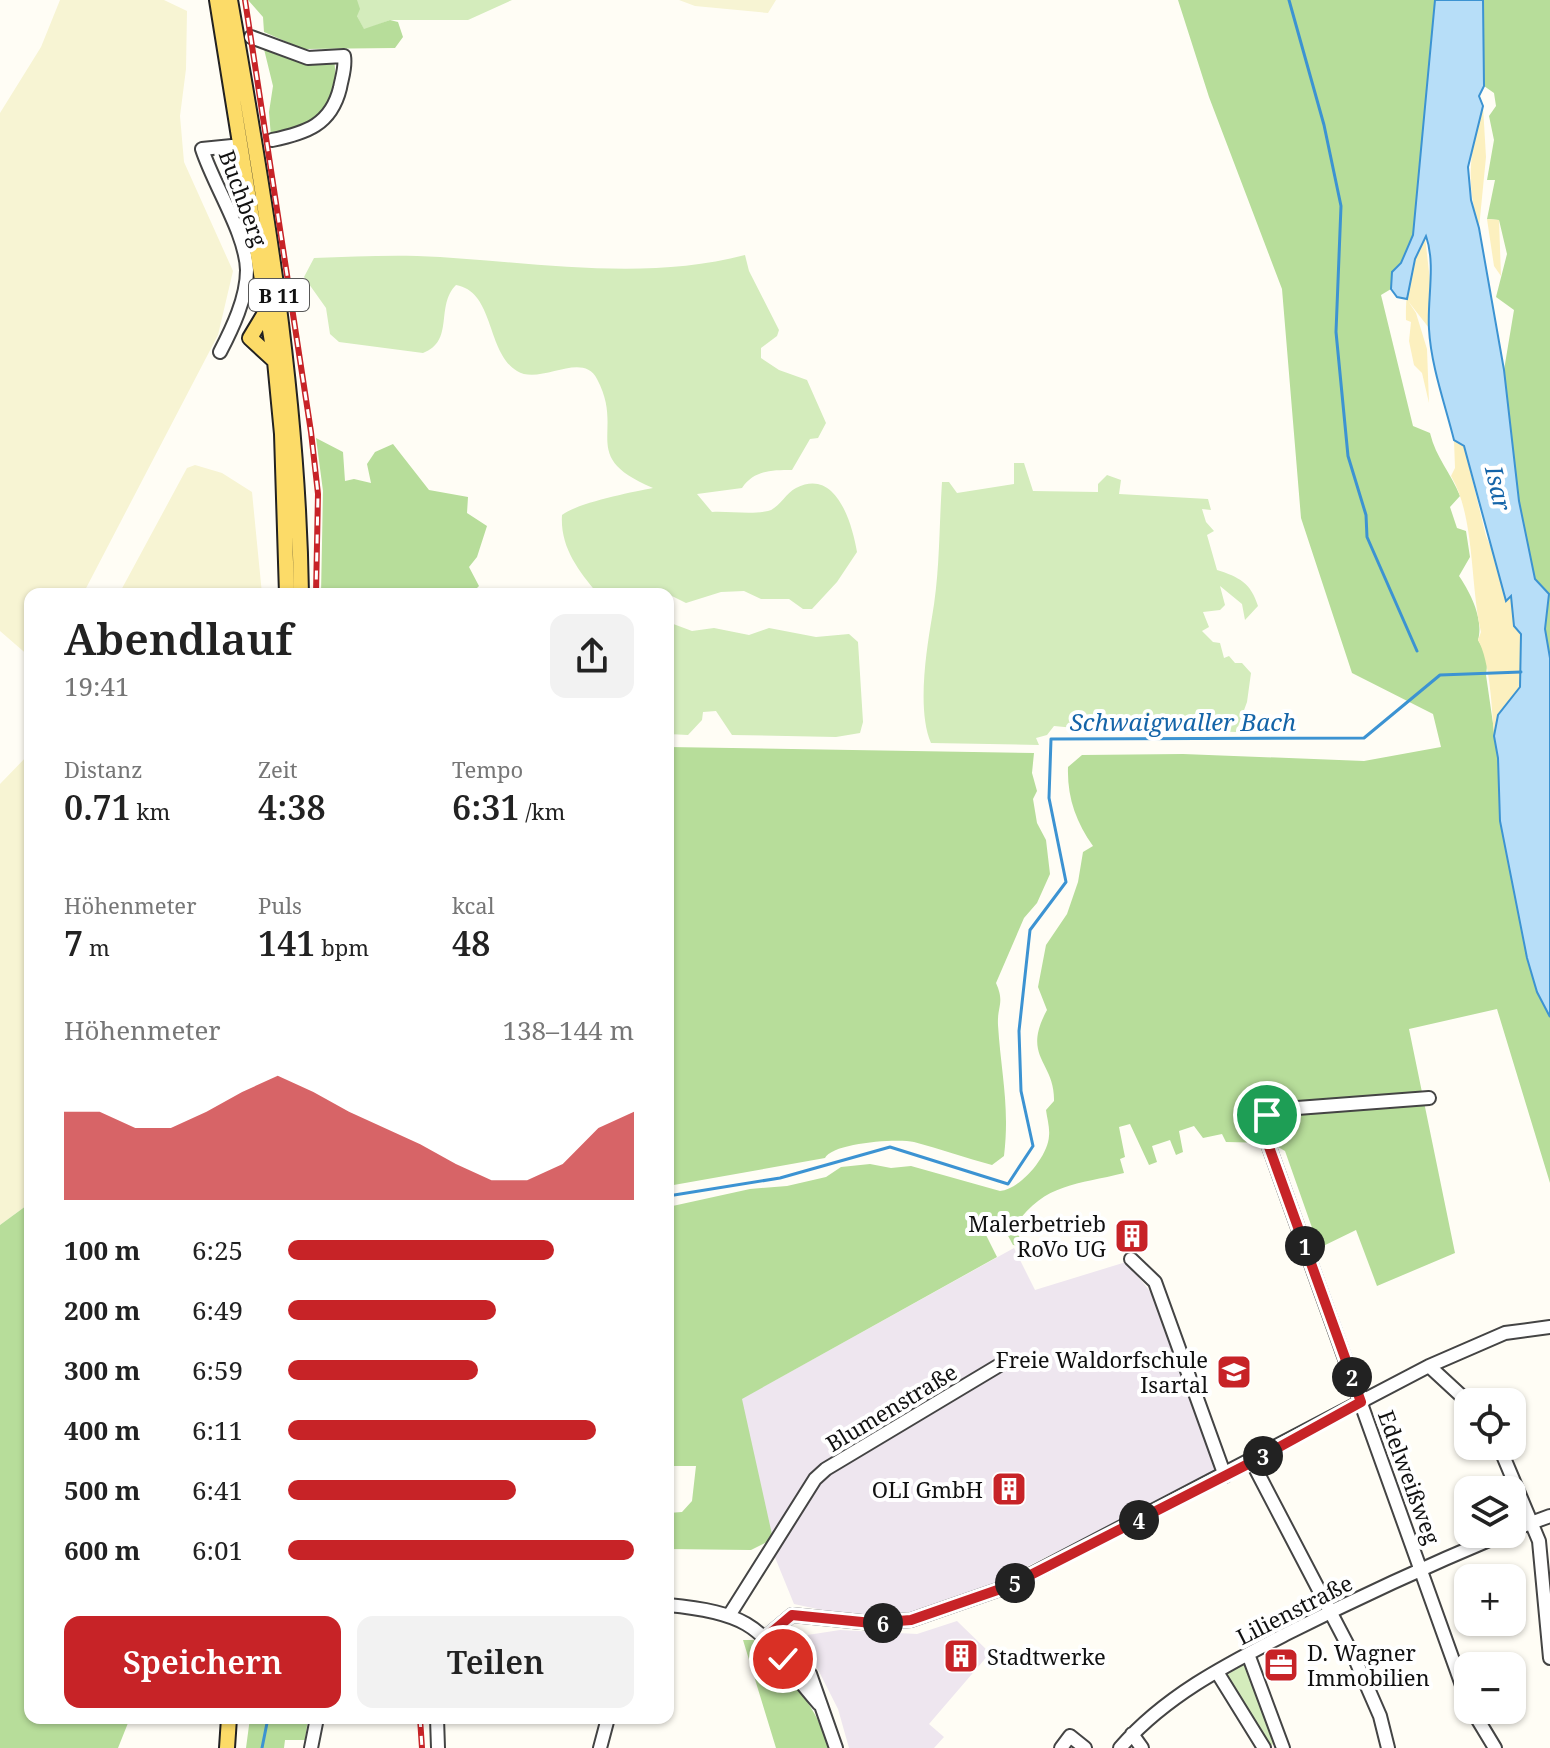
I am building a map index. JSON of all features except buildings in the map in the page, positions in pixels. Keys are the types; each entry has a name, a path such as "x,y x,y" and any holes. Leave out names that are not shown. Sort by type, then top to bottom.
{"main road":[{"name":"B 11","path":"217,0 275,361 283,448 287,588"},
{"name":"B 11","path":"230,0 289,374 297,468 301,588"},
{"path":"233,16 242,32 251,37"},
{"path":"239,53 244,41 251,37"},
{"path":"268,308 250,338 275,361"},
{"path":"227,1748 229,1724"}],"street":[{"path":"251,37 308,58 344,56 337,100 328,116 301,135 272,140"},
{"name":"Buchberg","path":"220,352 229,334 247,271 241,244 211,178 202,149 232,146"},
{"path":"229,334 250,338"},
{"name":"Edelweißweg","path":"1429,1098 1284,1109 1265,1118 1264,1133 1454,1662"},
{"path":"1131,1259 1155,1282 1225,1476"},
{"path":"766,1637 792,1615 872,1623 926,1617 1009,1586 1252,1462 1429,1366 1505,1333 1550,1327"},
{"name":"Blumenstraße","path":"730,1614 815,1479 1003,1363"},
{"path":"1429,1366 1454,1389"},
{"path":"1506,1460 1539,1541 1550,1658"},
{"path":"1252,1462 1374,1699 1388,1748"},
{"path":"1526,1525 1550,1516"},
{"name":"Lilienstraße","path":"1120,1748 1170,1702 1248,1654 1329,1612 1471,1548"},
{"path":"674,1606 730,1614 766,1637 819,1704 836,1748"},
{"path":"1248,1654 1283,1748"},
{"path":"1217,1672 1264,1748"},
{"path":"311,1748 316,1724"},
{"path":"437,1724 438,1748"},
{"path":"600,1748 606,1724"},
{"path":"1480,1724 1495,1748"},
{"path":"1132,1734 1142,1748"},
{"path":"1061,1748 1070,1736 1085,1748"}],"shaded area":[{"path":"60,0 164,0 187,11 186,69 180,116 184,162 233,271 218,335 86,588 24,588 24,652 0,631 0,113 41,47"},
{"path":"679,0 776,0 768,13 695,6"},
{"path":"195,465 222,473 252,492 261,588 122,588 187,468"},
{"path":"24,759 24,1207 0,1225 0,784"},
{"path":"1014,1248 1035,1290 1126,1262 1153,1295 1216,1473 988,1586 905,1617 836,1613 794,1604 737,1464 741,1399"},
{"path":"957,1621 990,1653 929,1724 944,1737 934,1748 849,1748 838,1709 801,1636 840,1630 917,1634"}],"green space":[{"path":"248,0 357,0 360,9 357,16 364,29 390,20 398,22 403,37 395,48 303,49 264,32 263,17"},
{"path":"357,0 512,0 468,20 390,20 364,30 357,16"},
{"path":"1178,0 1435,0 1413,235 1401,263 1392,272 1391,289 1381,295 1413,426 1430,433 1460,496 1450,507 1457,528 1466,531 1470,557 1459,576 1475,606 1479,623 1478,640 1488,657 1486,675 1498,758 1500,821 1527,958 1537,992 1550,1017 1550,1183 1497,1009 1409,1029 1455,1253 1377,1286 1356,1230 1315,1250 1316,1239 1285,1151 1271,1143 1226,1142 1222,1134 1203,1138 1194,1126 1179,1131 1183,1152 1176,1155 1170,1140 1152,1146 1157,1162 1149,1165 1130,1124 1119,1127 1125,1157 1120,1159 1124,1173 1063,1188 1038,1201 1015,1226 1023,1246 1013,1245 1006,1232 998,1233 995,1224 985,1233 997,1257 742,1399 773,1539 751,1550 674,1549 674,1513 682,1512 692,1501 696,1466 674,1466 674,1206 750,1189 787,1186 826,1177 841,1167 870,1164 891,1168 911,1166 1000,1191 1016,1184 1032,1170 1047,1144 1049,1130 1046,1110 1054,1101 1050,1077 1038,1049 1040,1026 1047,1010 1038,987 1046,945 1067,914 1078,882 1083,852 1093,846 1074,809 1068,767 1082,755 1183,754 1364,761 1441,747 1433,714 1352,673 1301,518 1282,289 1209,97"},
{"path":"1483,0 1550,0 1550,658 1545,629 1549,594 1535,579 1519,501 1504,370 1514,310 1496,297 1507,254 1499,220 1487,219 1495,180 1487,180 1494,140 1489,116 1496,106 1494,93 1484,86"},
{"path":"263,45 334,60 334,92 323,113 301,127 271,137 269,112 273,86"},
{"path":"745,255 749,271 779,330 777,336 761,348 761,358 779,370 807,380 826,423 818,438 810,439 792,470 758,474 742,488 697,494 712,512 754,513 772,510 792,490 810,484 822,485 832,491 846,513 857,552 837,582 812,609 803,609 789,599 761,599 744,591 721,592 686,603 674,597 674,588 593,588 567,548 562,515 592,502 653,488 616,465 610,454 605,398 590,371 571,368 526,374 517,371 500,351 478,299 469,290 456,285 446,303 439,340 423,353 339,342 330,334 326,308 304,277 314,258 417,256 623,269 705,263"},
{"path":"316,438 343,452 345,481 354,479 371,483 367,464 375,452 393,444 429,490 468,497 467,513 487,526 477,557 469,567 479,586 321,588 323,491"},
{"path":"1014,463 1024,463 1033,491 1098,492 1098,484 1107,475 1121,480 1119,494 1208,499 1211,510 1202,509 1206,522 1214,531 1207,535 1217,570 1243,582 1258,606 1245,620 1242,604 1220,586 1225,605 1220,610 1203,612 1209,627 1202,631 1213,642 1220,643 1224,658 1229,656 1235,663 1242,663 1251,673 1247,702 1236,732 1169,730 1151,725 1149,729 1054,726 1047,735 1036,738 1039,745 931,743 924,715 924,681 937,584 942,482 949,482 957,493 1014,484"},
{"path":"674,624 692,631 714,628 749,635 769,628 816,637 849,634 858,642 863,722 860,733 836,737 732,735 716,711 703,712 702,720 688,735 674,734"},
{"path":"674,747 1034,753 1032,773 1037,791 1033,799 1037,823 1046,840 1050,874 1037,903 1024,918 996,983 1000,995 998,1025 1006,1105 1004,1156 992,1165 914,1142 880,1141 839,1149 825,1158 674,1185"},
{"path":"24,1207 24,1724 128,1724 118,1748 0,1748 0,1225"},
{"path":"743,1640 754,1640 799,1690 817,1717 829,1748 776,1748"},
{"path":"1242,1664 1248,1666 1278,1741 1267,1748 1226,1676"},
{"path":"249,1724 307,1724 305,1740 285,1740 284,1748 246,1748"}],"sand":[{"path":"1483,106 1486,157 1479,228 1472,197 1471,167"},
{"path":"1487,219 1499,220 1501,276 1494,266"},
{"path":"1425,236 1432,299 1429,328 1408,301 1416,313 1427,349 1429,403 1422,373 1414,365 1409,341 1411,322 1406,320 1408,288 1412,264"},
{"path":"1454,440 1464,446 1486,536 1511,594 1521,634 1520,688 1498,715 1494,736 1488,672 1478,640 1481,632 1468,531 1459,492 1451,476 1455,468"}],"water":[{"name":"Isar","path":"1435,0 1483,0 1484,86 1479,96 1483,106 1468,167 1471,200 1479,228 1504,370 1519,501 1535,579 1549,594 1545,629 1550,658 1550,1017 1537,992 1527,958 1500,821 1498,758 1494,736 1498,715 1520,687 1521,634 1514,626 1511,596 1506,601 1464,446 1454,440 1435,371 1429,329 1431,270 1426,236 1415,259 1407,299 1397,297 1391,289 1392,272 1401,263 1413,235"}],"waterway":[{"path":"1289,0 1324,125 1341,206 1336,332 1348,456 1366,515 1367,537 1417,651"},
{"name":"Schwaigwaller Bach","path":"674,1195 780,1178 890,1147 1008,1184 1033,1146 1021,1091 1019,1031 1030,930 1066,882 1049,798 1051,739 1364,738 1440,675 1521,672"},
{"name":"Schwaigwaller Bach","path":"262,1748 267,1724"}],"railway":[{"path":"245,0 311,432 318,494 316,588"},
{"path":"420,1724 422,1748"}],"place":[{"name":"Malerbetrieb RoVo UG","path":"1132,1236"},
{"name":"Freie Waldorfschule Isartal","path":"1234,1372"},
{"name":"OLI GmbH","path":"1009,1489"},
{"name":"Stadtwerke","path":"961,1656"},
{"name":"D. Wagner Immobilien","path":"1281,1665"}],"route":[{"path":"783,1659 766,1637 792,1615 872,1623 911,1620 1009,1586 1252,1462 1361,1402 1264,1133 1267,1115"}]}
